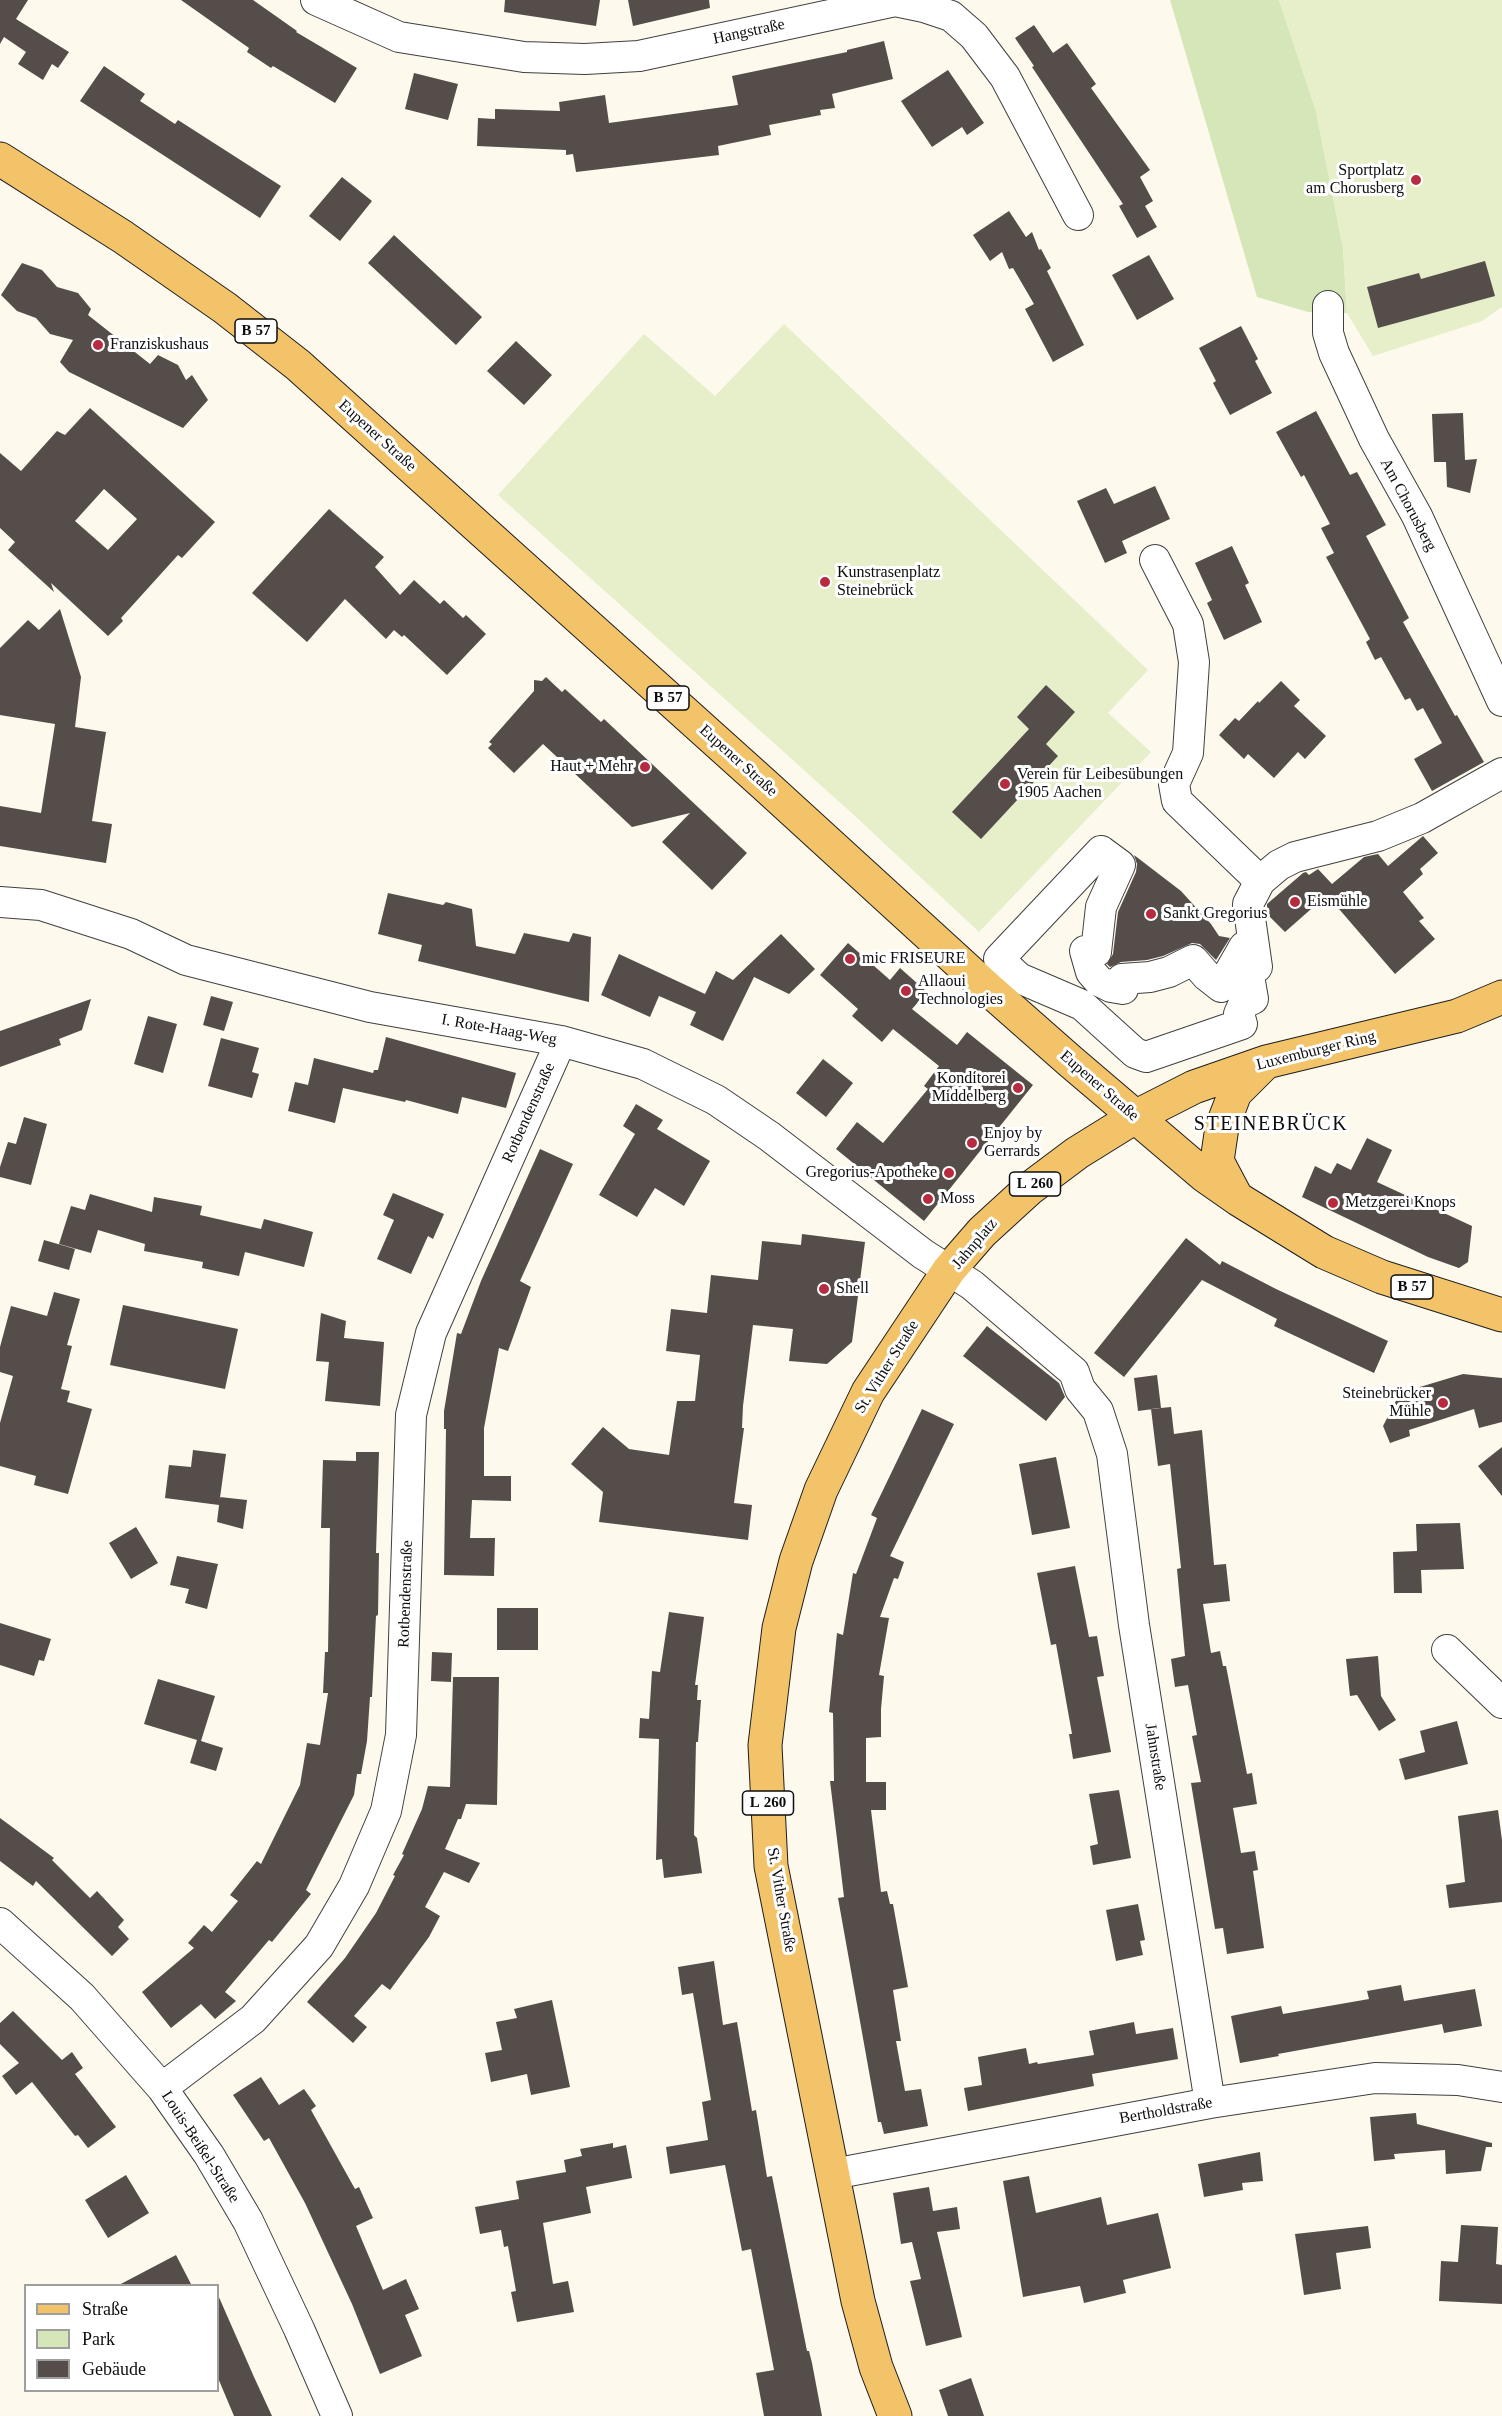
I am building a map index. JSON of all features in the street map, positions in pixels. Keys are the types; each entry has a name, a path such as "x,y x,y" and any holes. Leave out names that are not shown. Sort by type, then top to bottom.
{"main road":[{"name":"Eupener Straße","path":"0,159 123,237 197,288 240,318 298,365 986,987 1205,1176 1324,1252 1372,1273 1502,1316"},
{"name":"Luxemburger Ring","path":"1135,1117 1194,1087 1266,1062 1457,1016 1502,997"},
{"name":"B 57","path":"1238,1199 1216,1161 1222,1127 1235,1094 1266,1062"},
{"name":"Jahnplatz","path":"949,1270 982,1232 1029,1189 1077,1154 1135,1117"},
{"name":"St. Vither Straße","path":"895,2416 876,2367 858,2301 771,1866 765,1745 779,1628 796,1561 821,1490 868,1392 949,1270"}],"street":[{"name":"Hangstraße","path":"316,0 399,37 524,57 585,59 639,56 895,1 924,7 951,16 974,36 1005,77 1078,215"},
{"name":"Am Chorusberg","path":"1328,306 1328,333 1334,353 1374,439 1417,516 1502,701"},
{"path":"1155,560 1188,624 1194,662 1188,753 1174,784 1177,801 1260,881"},
{"path":"1260,985 1248,904 1260,881 1279,865 1295,857 1378,836 1422,818 1502,773"},
{"path":"1101,851 1120,865 1101,907 1096,952 1085,951 1091,972 1099,981 1111,987 1123,989 1122,979 1169,972 1192,960 1221,987 1244,947 1253,999 1244,1003 1239,1014 1242,1024 1201,1038 1146,1057 1140,1055 1082,1005 1019,978 999,959 1101,851"},
{"name":"I. Rote-Haag-Weg","path":"0,902 41,905 131,934 186,960 370,1007 561,1041 643,1064 716,1100 769,1136 923,1254 949,1270"},
{"name":"Rotbendenstraße","path":"162,2088 253,2019 319,1946 354,1886 386,1811 401,1735 411,1414 431,1333 561,1041"},
{"name":"Jahnplatz","path":"949,1270 989,1299 1074,1372 1080,1389 1098,1411"},
{"name":"Jahnstraße","path":"1098,1411 1112,1454 1134,1625 1210,2103"},
{"path":"1447,1650 1502,1703"},
{"name":"Louis-Beißel-Straße","path":"0,1923 82,1997 162,2088 209,2154 248,2221 337,2416"},
{"name":"Bertholdstraße","path":"833,2174 1210,2103 1375,2078 1458,2080 1502,2086"}],"green space":[{"path":"1170,0 1279,0 1316,111 1343,248 1347,313 1308,312 1257,297"},
{"name":"Sportplatz am Chorusberg","path":"1279,0 1502,0 1502,307 1482,321 1373,356 1347,313 1343,248 1316,111"},
{"name":"Kunstrasenplatz Steinebrück","path":"784,324 1148,670 1108,713 1151,752 979,932 855,816 498,495 644,334 715,396"}],"building":[{"path":"0,0 28,0 16,19 69,52 58,68 52,64 43,80 18,64 26,52 4,37 0,44"},
{"path":"181,0 253,0 296,32 357,68 335,103 273,66 271,68 247,52 249,48"},
{"path":"505,0 600,0 596,26 504,12"},
{"path":"628,0 709,0 710,8 633,26"},
{"path":"1034,25 1053,53 1067,43 1096,84 1091,88 1150,170 1140,177 1153,201 1145,206 1157,227 1137,238 1119,206 1123,204 1015,38"},
{"path":"884,41 893,79 832,94 835,108 820,110 821,115 769,125 771,135 718,146 719,155 576,172 573,154 566,155 566,150 477,146 478,118 495,119 495,109 560,111 559,102 605,95 609,123 738,105 732,76 847,52 847,50"},
{"path":"104,66 145,94 140,101 175,124 178,120 281,186 260,218 80,101"},
{"path":"948,70 984,123 967,135 962,127 932,147 901,101"},
{"path":"414,73 458,84 448,120 405,109"},
{"path":"342,177 372,201 340,241 309,216"},
{"path":"1009,211 1026,237 1032,232 1039,250 1041,249 1051,268 1047,271 1084,345 1053,362 1025,309 1034,304 1013,268 1009,269 1002,252 990,261 973,235"},
{"path":"394,235 482,317 456,345 368,263"},
{"path":"1149,255 1174,299 1137,320 1112,275"},
{"path":"1485,261 1495,296 1378,328 1367,287 1419,273 1421,279"},
{"name":"Franziskushaus","path":"22,263 42,270 57,287 78,293 91,309 88,315 150,364 158,355 178,365 186,380 192,375 208,400 183,428 69,372 60,362 73,340 50,334 36,318 17,311 1,295"},
{"path":"1241,326 1258,359 1255,361 1272,393 1230,415 1213,383 1216,381 1199,348"},
{"path":"516,341 552,375 524,405 487,371"},
{"path":"90,408 215,522 182,558 178,555 121,618 123,621 108,636 51,583 54,592 8,550 15,542 0,528 0,453 21,471 57,431 65,435","holes":["104,489 137,519 108,550 75,521"]},
{"path":"1316,411 1350,475 1357,472 1386,525 1366,536 1409,618 1403,622 1455,716 1457,715 1484,762 1432,791 1414,759 1442,743 1423,708 1417,711 1410,698 1405,700 1381,657 1375,660 1366,642 1370,639 1326,557 1334,553 1321,528 1330,524 1304,475 1301,477 1276,432"},
{"path":"1463,413 1465,460 1477,459 1470,493 1447,487 1446,462 1434,462 1432,414"},
{"path":"1155,486 1170,519 1122,541 1127,553 1105,563 1077,501 1106,488 1114,504"},
{"path":"329,509 384,557 375,567 400,595 414,580 440,604 444,600 463,618 466,615 486,634 447,675 404,635 402,637 394,630 386,639 345,599 307,642 252,593"},
{"path":"1232,546 1249,583 1245,585 1262,622 1224,640 1207,603 1212,600 1195,563"},
{"path":"60,609 81,677 75,727 106,732 92,821 112,824 106,863 0,846 0,806 41,813 55,724 0,715 0,648 28,620 39,630"},
{"path":"546,677 562,692 565,689 601,722 604,719 747,853 712,890 662,842 690,813 632,827 543,744 514,773 488,748 492,744 489,742 534,691 534,680 542,681"},
{"path":"1281,681 1300,700 1294,706 1326,736 1305,759 1298,752 1274,778 1248,754 1244,759 1219,735 1235,718 1239,721"},
{"name":"Verein für Leibesübungen 1905 Aachen","path":"1046,685 1075,712 1046,744 1058,756 981,839 952,812 1029,729 1017,717"},
{"path":"1423,836 1438,853 1420,869 1423,874 1403,892 1424,918 1419,921 1435,939 1395,974 1327,895 1285,932 1267,914 1267,904 1303,873 1306,872 1309,875 1318,869 1332,884 1364,857 1378,854 1388,866"},
{"path":"1134,855 1181,891 1219,936 1230,938 1216,960 1200,944 1192,943 1163,956 1147,960 1121,962 1110,967 1107,964 1113,954 1118,912 1136,872 1137,864"},
{"path":"388,893 443,905 446,902 472,909 476,946 515,954 524,933 569,942 573,933 591,937 589,1002 418,961 422,945 378,934"},
{"path":"781,934 815,969 789,994 754,977 723,1041 690,1025 696,1012 659,996 650,1017 601,995 619,954 705,994 716,971 733,980"},
{"path":"848,943 890,980 900,968 927,992 912,1009 957,1045 967,1032 1033,1085 924,1221 836,1149 857,1122 883,1143 928,1089 924,1086 939,1066 893,1029 882,1042 852,1016 858,1009 820,975"},
{"path":"211,996 233,1002 224,1031 203,1025"},
{"path":"91,999 82,1030 59,1039 61,1045 0,1067 0,1031"},
{"path":"148,1016 177,1024 163,1073 134,1064"},
{"path":"386,1037 516,1073 506,1108 462,1097 458,1114 406,1100 405,1102 343,1088 335,1123 288,1111 295,1082 308,1085 314,1058 373,1073 374,1070 378,1070"},
{"path":"221,1038 259,1048 252,1072 259,1074 252,1098 208,1086"},
{"path":"823,1059 853,1083 826,1117 796,1093"},
{"path":"636,1104 663,1120 657,1129 710,1161 684,1206 655,1188 637,1217 599,1195 635,1134 623,1126"},
{"path":"24,1117 47,1124 31,1185 0,1177 0,1167 8,1142 16,1144"},
{"path":"1367,1138 1392,1150 1377,1182 1472,1226 1468,1262 1459,1268 1428,1257 1302,1197 1315,1166 1331,1174 1337,1163 1351,1170"},
{"path":"540,1149 573,1164 520,1281 531,1287 508,1351 499,1348 484,1428 484,1476 511,1476 511,1501 472,1500 470,1538 495,1538 494,1576 444,1575 446,1429 444,1429 444,1411 457,1333 461,1334 481,1281"},
{"path":"393,1193 444,1214 433,1239 428,1236 411,1274 377,1259 394,1220 383,1215"},
{"path":"90,1194 152,1212 154,1197 202,1206 200,1215 261,1229 264,1219 313,1232 304,1267 245,1252 239,1276 202,1268 203,1262 144,1251 145,1244 98,1230 91,1253 59,1244 71,1206 85,1210"},
{"path":"802,1234 865,1242 852,1342 827,1364 789,1361 793,1329 753,1325 743,1406 742,1428 744,1428 734,1503 752,1505 748,1540 599,1522 603,1492 571,1464 603,1427 629,1449 669,1455 677,1401 695,1401 700,1355 666,1351 671,1309 707,1313 711,1275 758,1280 762,1241 801,1245"},
{"path":"1186,1238 1220,1265 1222,1261 1388,1341 1374,1373 1274,1326 1277,1319 1202,1280 1124,1377 1094,1353"},
{"path":"44,1240 75,1249 69,1270 38,1261"},
{"path":"54,1292 80,1299 67,1345 72,1346 61,1389 70,1391 67,1402 92,1409 68,1494 34,1485 36,1476 0,1466 0,1423 13,1376 0,1372 0,1347 11,1306 47,1316"},
{"path":"123,1305 238,1329 225,1389 110,1365"},
{"path":"321,1313 346,1321 344,1338 384,1342 380,1406 325,1401 329,1362 316,1361"},
{"path":"987,1326 1059,1383 1065,1397 1046,1421 963,1356"},
{"path":"1463,1374 1502,1378 1502,1422 1479,1428 1474,1409 1409,1430 1410,1436 1390,1443 1383,1426 1400,1393"},
{"path":"1157,1375 1161,1408 1138,1411 1134,1378"},
{"path":"1171,1407 1174,1434 1202,1430 1214,1565 1226,1564 1230,1601 1203,1604 1211,1653 1220,1651 1223,1666 1226,1666 1247,1774 1252,1773 1257,1804 1233,1808 1241,1853 1255,1851 1258,1870 1253,1871 1264,1948 1227,1954 1223,1928 1215,1929 1191,1783 1201,1782 1192,1736 1197,1735 1188,1685 1175,1687 1171,1659 1185,1656 1177,1569 1181,1568 1170,1464 1158,1466 1151,1409"},
{"path":"922,1409 954,1424 890,1556 904,1562 898,1579 894,1578 880,1617 889,1618 879,1675 884,1676 881,1737 866,1738 866,1782 886,1782 886,1810 871,1810 881,1892 887,1891 890,1904 893,1904 908,1987 893,1990 901,2041 896,2041 905,2091 921,2089 928,2126 884,2134 881,2122 878,2122 838,1898 844,1897 830,1781 834,1781 833,1713 829,1712 837,1633 843,1635 853,1573 856,1574 877,1518 871,1515"},
{"path":"1502,1447 1502,1496 1478,1466"},
{"path":"193,1450 226,1454 219,1505 165,1498 169,1465 191,1467"},
{"path":"356,1452 379,1452 376,1553 379,1553 378,1615 376,1616 372,1697 370,1697 367,1741 361,1774 357,1774 354,1795 306,1890 311,1894 272,1942 269,1940 225,1992 236,2001 215,2019 201,2004 171,2028 142,1992 194,1948 188,1943 204,1925 212,1932 238,1901 230,1895 257,1861 261,1864 300,1785 307,1743 320,1745 328,1693 323,1693 325,1652 328,1652 330,1528 321,1528 323,1460 356,1461"},
{"path":"1056,1457 1070,1528 1032,1535 1019,1464"},
{"path":"220,1497 247,1500 243,1529 217,1522"},
{"path":"1460,1523 1464,1569 1421,1570 1422,1593 1394,1593 1393,1552 1417,1551 1416,1524"},
{"path":"136,1527 158,1563 131,1579 109,1543"},
{"path":"177,1556 218,1564 207,1609 185,1603 189,1589 170,1585"},
{"path":"1075,1566 1089,1637 1097,1636 1104,1676 1097,1677 1111,1752 1073,1759 1069,1734 1072,1734 1056,1644 1051,1645 1037,1573"},
{"path":"497,1608 538,1608 538,1650 497,1650"},
{"path":"669,1612 704,1617 695,1685 698,1685 697,1700 701,1700 698,1742 696,1742 694,1835 697,1838 702,1873 664,1878 662,1859 656,1860 659,1739 639,1738 640,1718 649,1719 652,1671 660,1672"},
{"path":"0,1623 51,1639 44,1661 39,1660 34,1676 0,1665"},
{"path":"432,1652 452,1653 451,1682 431,1681"},
{"path":"1378,1656 1381,1696 1396,1720 1379,1731 1357,1695 1350,1696 1346,1659"},
{"path":"453,1677 499,1677 497,1805 466,1804 461,1819 458,1819 445,1849 480,1863 469,1883 444,1872 425,1907 440,1916 429,1937 390,1990 382,1984 354,2016 367,2027 353,2043 307,2002 345,1958 376,1913 404,1855 402,1854 422,1809 428,1786 450,1787"},
{"path":"158,1679 215,1696 201,1741 223,1748 216,1771 190,1763 197,1740 144,1724"},
{"path":"1457,1721 1468,1764 1405,1780 1399,1759 1425,1752 1420,1731"},
{"path":"1119,1790 1131,1858 1093,1865 1090,1846 1098,1844 1089,1794"},
{"path":"1498,1810 1502,1840 1502,1902 1449,1908 1446,1885 1465,1882 1458,1816"},
{"path":"0,1818 54,1858 52,1860 90,1898 97,1891 124,1920 118,1927 129,1939 112,1956 36,1881 33,1886 0,1861"},
{"path":"1138,1904 1145,1940 1140,1941 1143,1955 1116,1961 1106,1910"},
{"path":"714,1961 723,2025 737,2022 752,2111 756,2110 767,2177 772,2176 822,2416 764,2416 756,2373 774,2370 751,2249 742,2251 725,2165 670,2174 666,2147 708,2140 702,2102 711,2100 693,1993 682,1995 678,1967"},
{"path":"1401,1985 1404,2001 1475,1989 1482,2026 1444,2033 1442,2024 1240,2063 1231,2016 1281,2006 1283,2014 1369,1999 1367,1991"},
{"path":"552,2000 570,2087 531,2095 527,2074 491,2082 485,2053 502,2050 496,2022 517,2018 514,2009"},
{"path":"13,2011 62,2060 72,2052 83,2068 75,2074 116,2127 88,2148 78,2135 75,2136 32,2082 16,2095 2,2076 19,2063 0,2044 0,2023"},
{"path":"1134,2022 1136,2034 1173,2028 1178,2059 1092,2074 1094,2086 968,2111 964,2088 982,2085 978,2057 1026,2048 1029,2064 1094,2055 1089,2031"},
{"path":"261,2077 279,2105 304,2089 316,2106 311,2110 355,2189 359,2187 373,2218 356,2226 383,2290 406,2279 419,2309 405,2315 422,2356 380,2374 352,2304 305,2203 269,2138 264,2141 233,2095"},
{"path":"1416,2113 1417,2124 1492,2143 1492,2147 1486,2147 1481,2171 1446,2174 1445,2150 1394,2154 1395,2159 1374,2161 1370,2117"},
{"path":"613,2143 613,2148 626,2145 632,2178 586,2187 591,2213 543,2223 553,2284 568,2281 574,2312 517,2322 511,2292 516,2291 508,2246 504,2247 501,2230 480,2234 475,2207 519,2199 516,2181 566,2172 564,2160 582,2156 580,2149"},
{"path":"1260,2152 1263,2181 1242,2183 1243,2190 1204,2197 1198,2164"},
{"path":"126,2175 149,2213 108,2238 85,2200"},
{"path":"1029,2176 1036,2213 1101,2197 1107,2225 1158,2213 1171,2268 1123,2280 1126,2293 1084,2303 1080,2286 1023,2297 1003,2181"},
{"path":"929,2187 933,2211 957,2207 960,2229 937,2232 962,2337 926,2346 910,2281 921,2279 912,2242 901,2244 893,2193"},
{"path":"1461,2225 1498,2227 1496,2264 1502,2265 1502,2304 1439,2301 1441,2261 1458,2262"},
{"path":"1368,2226 1371,2248 1336,2253 1341,2289 1304,2295 1295,2234"},
{"path":"176,2255 191,2284 121,2284"},
{"path":"219,2297 272,2416 234,2416 219,2380"},
{"path":"971,2378 984,2416 948,2416 939,2390"}],"place":[{"name":"Sportplatz am Chorusberg","path":"1416,180"},
{"name":"Franziskushaus","path":"98,345"},
{"name":"Kunstrasenplatz Steinebrück","path":"825,582"},
{"name":"Haut + Mehr","path":"645,767"},
{"name":"Verein für Leibesübungen 1905 Aachen","path":"1005,784"},
{"name":"Eismühle","path":"1295,902"},
{"name":"Sankt Gregorius","path":"1151,914"},
{"name":"mic FRISEURE","path":"850,959"},
{"name":"Allaoui Technologies","path":"906,991"},
{"name":"Konditorei Middelberg","path":"1018,1088"},
{"name":"Enjoy by Gerrards","path":"972,1143"},
{"name":"Gregorius-Apotheke","path":"949,1173"},
{"name":"Moss","path":"928,1199"},
{"name":"Metzgerei Knops","path":"1333,1203"},
{"name":"Shell","path":"824,1289"},
{"name":"Steinebrücker Mühle","path":"1443,1403"}],"district":[{"name":"STEINEBRÜCK","path":"1271,1125"}]}
